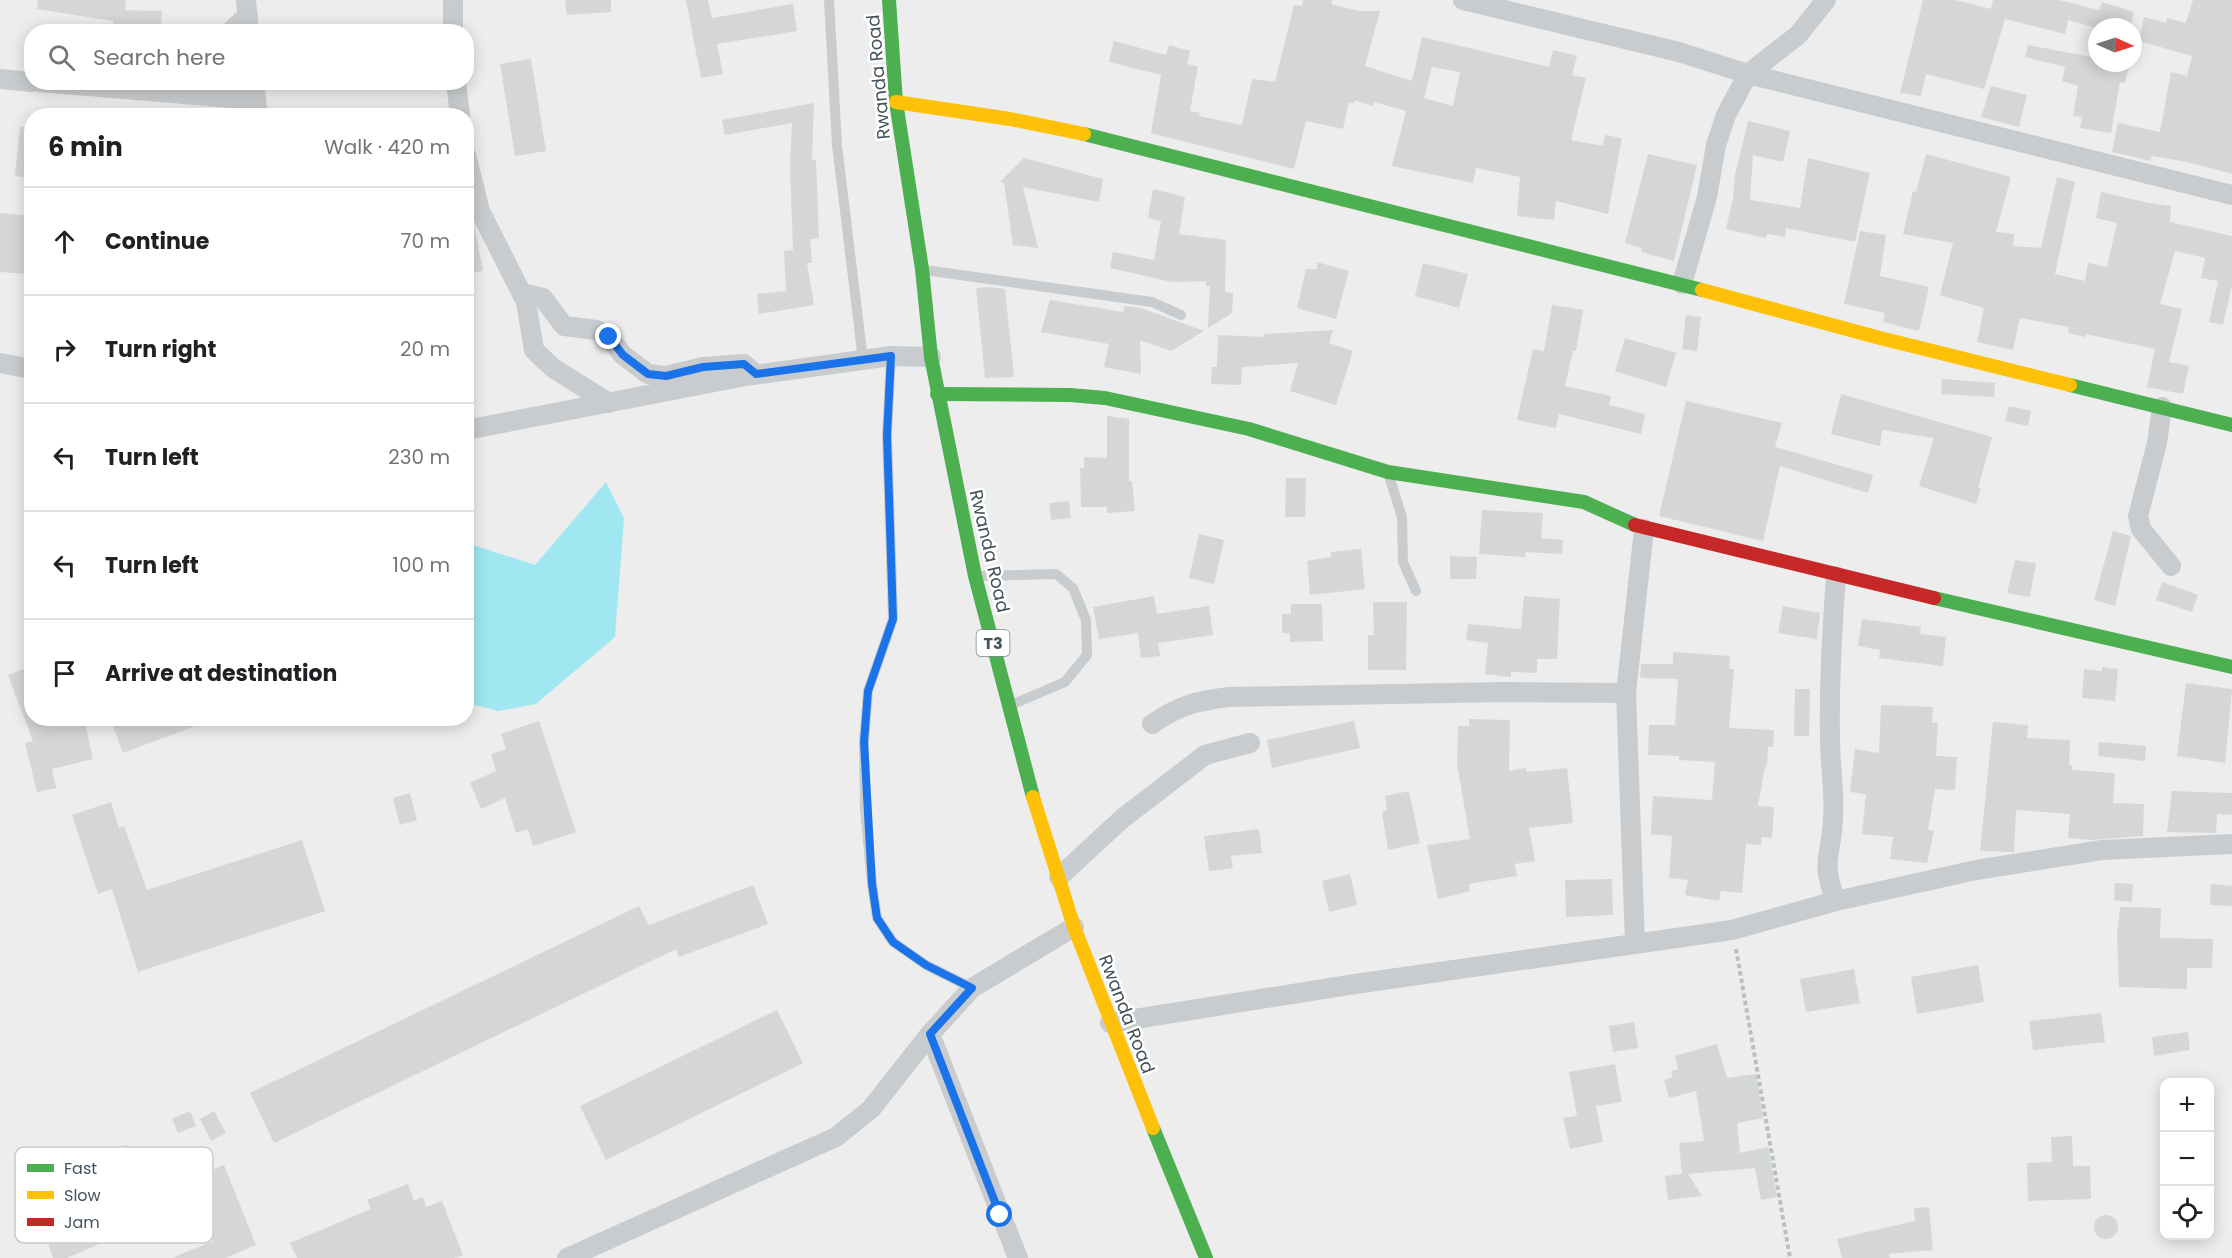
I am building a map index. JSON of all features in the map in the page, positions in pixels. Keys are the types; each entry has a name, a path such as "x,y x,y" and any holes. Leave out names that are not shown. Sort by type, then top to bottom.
{"main road":[{"name":"Rwanda Road","path":"889,0 896,102 922,269 931,357 975,576 1028,781 1074,927 1110,1023 1206,1258"},
{"path":"896,102 1010,119 1103,138 1682,284 1880,338 2232,425"},
{"path":"937,394 1070,395 1105,398 1182,412 1249,429 1388,472 1584,502 1644,529 1836,576 2232,667"}],"street":[{"path":"453,0 453,24"},
{"path":"1462,0 1679,52 1748,74 2232,195"},
{"path":"1682,284 1707,197 1716,145 1726,115 1748,74 1798,35 1826,0"},
{"path":"0,79 24,81"},
{"path":"184,90 256,99"},
{"path":"457,90 459,108"},
{"path":"474,187 480,211 526,302 534,350 553,368 609,403"},
{"path":"522,293 543,298 564,326 597,330 609,337 623,355 648,374 666,376 703,367 744,364 756,374"},
{"path":"474,428 756,374 891,356 931,357"},
{"path":"0,363 24,368"},
{"path":"2162,407 2157,443 2138,516 2141,529 2171,566"},
{"path":"1635,944 1626,693 1644,529"},
{"path":"1836,576 1831,648 1830,739 1833,820 1826,854 1826,876 1836,901"},
{"path":"1152,724 1176,708 1191,702 1229,697 1506,692 1626,693"},
{"path":"1059,877 1123,818 1205,755 1250,743"},
{"path":"1110,1023 1732,930 1836,901 1976,870 2102,850 2232,844"},
{"path":"567,1258 836,1137 871,1109 930,1034 972,988 1074,927"},
{"path":"930,1034 1018,1258"}],"lane":[{"path":"829,0 837,145 863,360"},
{"path":"922,269 1152,302 1181,315"},
{"path":"891,356 887,435 893,619 868,691 864,742 872,884 877,918 893,942 926,965 972,988"},
{"path":"1388,472 1402,517 1403,562 1416,591"},
{"path":"975,576 1056,574 1073,588 1086,620 1087,655 1065,682 1009,706"}],"path":[{"path":"1732,930 1790,1258"}],"water":[{"path":"606,482 624,518 615,637 536,704 498,711 474,705 474,545 535,565"}],"building":[{"path":"38,0 126,0 125,10 162,11 161,24 113,24 113,21 37,9"},
{"path":"565,0 611,0 611,12 567,15"},
{"path":"686,0 708,0 712,18 793,4 797,31 717,44 723,74 701,78"},
{"path":"1303,0 1332,0 1331,4 1359,11 1380,11 1365,66 1412,81 1422,37 1549,67 1553,50 1577,56 1572,75 1586,78 1571,140 1603,146 1605,135 1622,138 1608,214 1556,201 1554,220 1517,216 1520,177 1476,168 1473,183 1392,166 1406,111 1374,102 1373,106 1355,100 1354,103 1349,102 1343,129 1306,121 1294,169 1151,133 1161,75 1109,62 1114,41 1166,55 1169,45 1190,51 1187,64 1198,66 1190,111 1200,113 1199,116 1242,125 1252,79 1275,82 1294,5 1302,6","holes":["1432,67 1460,72 1453,106 1424,98"]},
{"path":"1923,0 1955,0 1991,9 1993,0 2059,0 2099,10 2102,2 2134,12 2132,18 2088,18 2088,26 2068,20 2065,34 2005,19 1984,89 1926,74 1921,96 1900,93"},
{"path":"2193,0 2232,0 2232,174 2187,162 2152,156 2150,161 2112,152 2118,123 2160,132 2171,72 2187,76 2192,56 2142,42 2144,17 2166,23 2167,18 2186,23"},
{"path":"2028,45 2088,56 2088,72 2128,72 2125,83 2120,82 2111,133 2080,128 2082,117 2073,116 2078,86 2062,81 2065,67 2025,57"},
{"path":"531,59 546,151 515,156 500,64"},
{"path":"1991,86 2027,95 2019,127 1981,117"},
{"path":"814,103 812,160 816,160 819,238 810,239 812,263 807,263 814,305 759,314 757,294 786,291 784,251 793,250 790,166 792,123 725,135 722,120"},
{"path":"1748,121 1790,131 1783,162 1753,155 1750,200 1800,208 1808,158 1870,173 1855,242 1786,228 1785,237 1767,234 1766,238 1726,229 1733,198 1735,175"},
{"path":"20,127 24,127 24,177 15,176"},
{"path":"1648,154 1697,165 1674,261 1641,252 1642,248 1625,243"},
{"path":"1926,154 2011,177 1996,232 2014,234 2013,246 2041,248 2057,177 2075,182 2055,274 2085,281 2088,263 2107,267 2117,223 2096,218 2101,192 2171,206 2170,222 2232,236 2232,285 2223,325 2209,322 2218,281 2201,278 2205,258 2175,251 2160,304 2182,309 2169,362 2189,366 2183,394 2147,387 2155,349 2086,334 2085,337 2068,333 2069,327 2020,318 2013,350 1977,342 1984,308 1940,295 1953,243 1903,234 1913,191 1916,192"},
{"path":"1024,158 1103,179 1099,202 1023,187 1038,248 1013,245 1004,183 1000,182"},
{"path":"1153,189 1185,197 1179,234 1226,240 1225,292 1233,293 1232,313 1208,328 1210,286 1206,286 1206,281 1172,282 1110,268 1113,252 1154,260 1161,221 1148,218"},
{"path":"0,213 24,215 24,274 0,272"},
{"path":"474,225 483,271 474,272"},
{"path":"1860,231 1886,235 1880,276 1929,287 1919,331 1883,322 1885,313 1844,304"},
{"path":"1317,262 1349,271 1336,319 1297,308 1306,269 1317,269"},
{"path":"1423,263 1468,274 1459,308 1415,296"},
{"path":"976,288 1005,289 1014,377 985,378"},
{"path":"1050,300 1123,312 1125,306 1141,308 1204,331 1171,351 1140,340 1141,374 1104,367 1109,344 1041,332"},
{"path":"1552,305 1583,310 1576,351 1573,351 1565,386 1611,396 1609,405 1645,414 1641,434 1559,414 1556,428 1517,420 1533,349 1544,351"},
{"path":"1686,315 1701,317 1697,351 1682,349"},
{"path":"1333,330 1329,343 1353,351 1336,405 1290,391 1298,363 1242,367 1241,385 1211,384 1212,367 1217,367 1218,335 1265,337 1264,334"},
{"path":"1625,338 1676,353 1666,387 1615,371"},
{"path":"1942,379 1995,383 1994,397 1941,394"},
{"path":"1841,394 1992,437 1976,504 1919,486 1934,438 1882,430 1880,446 1831,434"},
{"path":"1686,401 1782,423 1775,447 1873,475 1868,493 1780,466 1763,541 1659,516"},
{"path":"2009,406 2031,411 2028,426 2005,421"},
{"path":"1107,416 1129,419 1129,481 1132,481 1135,511 1107,513 1107,507 1081,507 1080,468 1084,468 1084,457 1107,458"},
{"path":"1286,478 1306,478 1305,517 1285,517"},
{"path":"1069,501 1071,518 1051,520 1049,503"},
{"path":"1482,510 1543,513 1541,538 1563,540 1562,554 1525,552 1525,557 1479,554"},
{"path":"2113,531 2131,536 2115,606 2094,600"},
{"path":"1199,534 1224,540 1214,584 1189,578"},
{"path":"1361,549 1365,589 1310,595 1307,561 1331,557 1331,552"},
{"path":"1450,556 1477,557 1476,579 1450,579"},
{"path":"2015,560 2036,563 2030,597 2007,593"},
{"path":"2162,582 2198,595 2192,612 2156,600"},
{"path":"1154,596 1157,614 1209,606 1213,635 1158,643 1160,656 1141,658 1138,633 1099,639 1093,607"},
{"path":"1524,596 1560,599 1557,659 1537,659 1537,673 1511,672 1511,677 1485,674 1488,643 1466,640 1468,624 1521,629"},
{"path":"1373,602 1407,602 1406,670 1368,670 1368,635 1374,635"},
{"path":"1291,604 1322,604 1323,641 1290,642 1290,633 1282,633 1282,614 1291,614"},
{"path":"1783,606 1820,613 1817,639 1778,633"},
{"path":"1862,619 1921,627 1920,634 1946,637 1943,666 1879,658 1880,650 1858,646"},
{"path":"1673,652 1730,656 1729,669 1734,669 1729,728 1774,730 1773,747 1768,747 1767,767 1765,767 1758,806 1774,807 1772,838 1761,837 1761,845 1746,844 1742,893 1721,891 1719,901 1685,895 1688,880 1669,878 1672,836 1651,834 1653,796 1712,800 1715,762 1679,760 1679,756 1648,755 1649,725 1675,725 1678,679 1640,678 1641,664 1673,664"},
{"path":"2102,667 2118,669 2115,701 2082,698 2084,669 2102,671"},
{"path":"24,669 24,717 8,675"},
{"path":"2186,683 2232,689 2225,763 2177,756"},
{"path":"1795,689 1810,689 1809,736 1794,736"},
{"path":"1881,705 1933,707 1932,723 1938,723 1936,756 1957,757 1955,790 1935,789 1928,830 1934,831 1927,863 1890,859 1893,837 1862,834 1866,794 1850,792 1855,749 1879,753"},
{"path":"1469,719 1510,720 1509,771 1526,768 1527,772 1567,768 1573,823 1529,828 1535,861 1515,864 1517,876 1469,884 1470,891 1438,899 1427,845 1470,839 1457,764 1458,726 1469,726"},
{"path":"539,721 576,832 533,846 528,829 516,833 505,798 481,809 470,783 496,771 491,754 506,749 501,734"},
{"path":"1354,721 1360,748 1272,768 1267,740"},
{"path":"1993,722 2028,725 2027,738 2070,740 2069,765 2072,765 2072,770 2115,773 2113,803 2144,804 2143,836 2091,840 2068,838 2070,814 2016,810 2014,852 1980,851"},
{"path":"27,726 86,726 93,759 52,769 56,788 37,792 25,743 33,741"},
{"path":"113,726 195,726 123,753"},
{"path":"2099,742 2146,746 2145,761 2098,756"},
{"path":"1409,791 1420,843 1388,850 1382,812 1387,810 1385,796"},
{"path":"2172,791 2232,793 2232,815 2217,814 2216,833 2167,832"},
{"path":"410,793 417,820 400,825 393,798"},
{"path":"111,802 119,828 124,826 147,890 302,840 325,911 138,972 112,889 98,894 72,815"},
{"path":"1259,829 1262,853 1231,856 1233,868 1209,871 1204,836"},
{"path":"1350,874 1357,905 1329,912 1322,881"},
{"path":"1612,879 1613,915 1566,917 1565,880"},
{"path":"2115,883 2133,884 2132,902 2114,900"},
{"path":"2211,884 2232,886 2232,906 2210,905"},
{"path":"753,885 768,924 679,957 676,949 274,1143 250,1093 639,906 649,925"},
{"path":"2120,907 2161,908 2160,938 2213,939 2212,968 2187,968 2187,989 2119,987 2117,934"},
{"path":"1978,965 1984,1002 1917,1014 1911,977"},
{"path":"1854,969 1860,1003 1806,1012 1800,979"},
{"path":"777,1010 803,1063 606,1160 580,1106"},
{"path":"2101,1013 2105,1042 2033,1050 2029,1021"},
{"path":"1634,1022 1638,1048 1613,1052 1609,1026"},
{"path":"2188,1032 2190,1050 2154,1056 2152,1037"},
{"path":"1717,1044 1727,1078 1756,1074 1763,1118 1737,1123 1740,1153 1768,1147 1777,1197 1761,1200 1755,1168 1688,1174 1702,1196 1668,1200 1665,1176 1682,1174 1679,1143 1704,1141 1696,1091 1669,1098 1664,1080 1673,1077 1671,1071 1678,1069 1675,1056"},
{"path":"1615,1064 1622,1102 1596,1106 1603,1142 1570,1149 1563,1118 1577,1116 1569,1072"},
{"path":"190,1111 196,1126 178,1133 172,1119"},
{"path":"214,1111 226,1133 211,1141 200,1119"},
{"path":"2072,1136 2073,1166 2090,1166 2091,1199 2028,1201 2027,1163 2052,1162 2051,1137"},
{"path":"224,1165 256,1245 225,1258 172,1258 213,1243 213,1170"},
{"path":"408,1184 414,1201 423,1197 426,1207 442,1201 463,1255 454,1258 297,1258 290,1243 371,1209 367,1200"},
{"path":"1929,1207 1933,1250 1889,1254 1890,1258 1842,1258 1837,1239 1915,1221 1914,1208"},
{"path":"2106,1215 2115,1218 2118,1227 2115,1236 2106,1239 2097,1236 2094,1227 2097,1218"},
{"path":"48,1243 102,1243 67,1258 53,1258"}],"traffic: fast":[{"path":"889,0 896,102 922,269 931,357 975,576 1033,797"},
{"path":"1084,134 1702,290"},
{"path":"2070,385 2232,425"},
{"path":"937,394 1070,395 1105,398 1249,429 1388,472 1584,502 1635,525"},
{"path":"1934,598 2232,667"},
{"path":"1153,1128 1206,1258"}],"traffic: slow":[{"path":"896,102 1010,119 1084,134"},
{"path":"1702,290 1880,338 2070,385"},
{"path":"1033,797 1074,927 1153,1128"}],"traffic: jam":[{"path":"1635,525 1934,598"}],"route":[{"path":"609,337 623,355 648,374 666,376 703,367 744,364 756,374 891,356 887,435 888,531 894,587 893,619 888,639 876,664 868,691 864,742 872,884 877,918 893,942 926,965 972,988 930,1034 1000,1215"}]}
